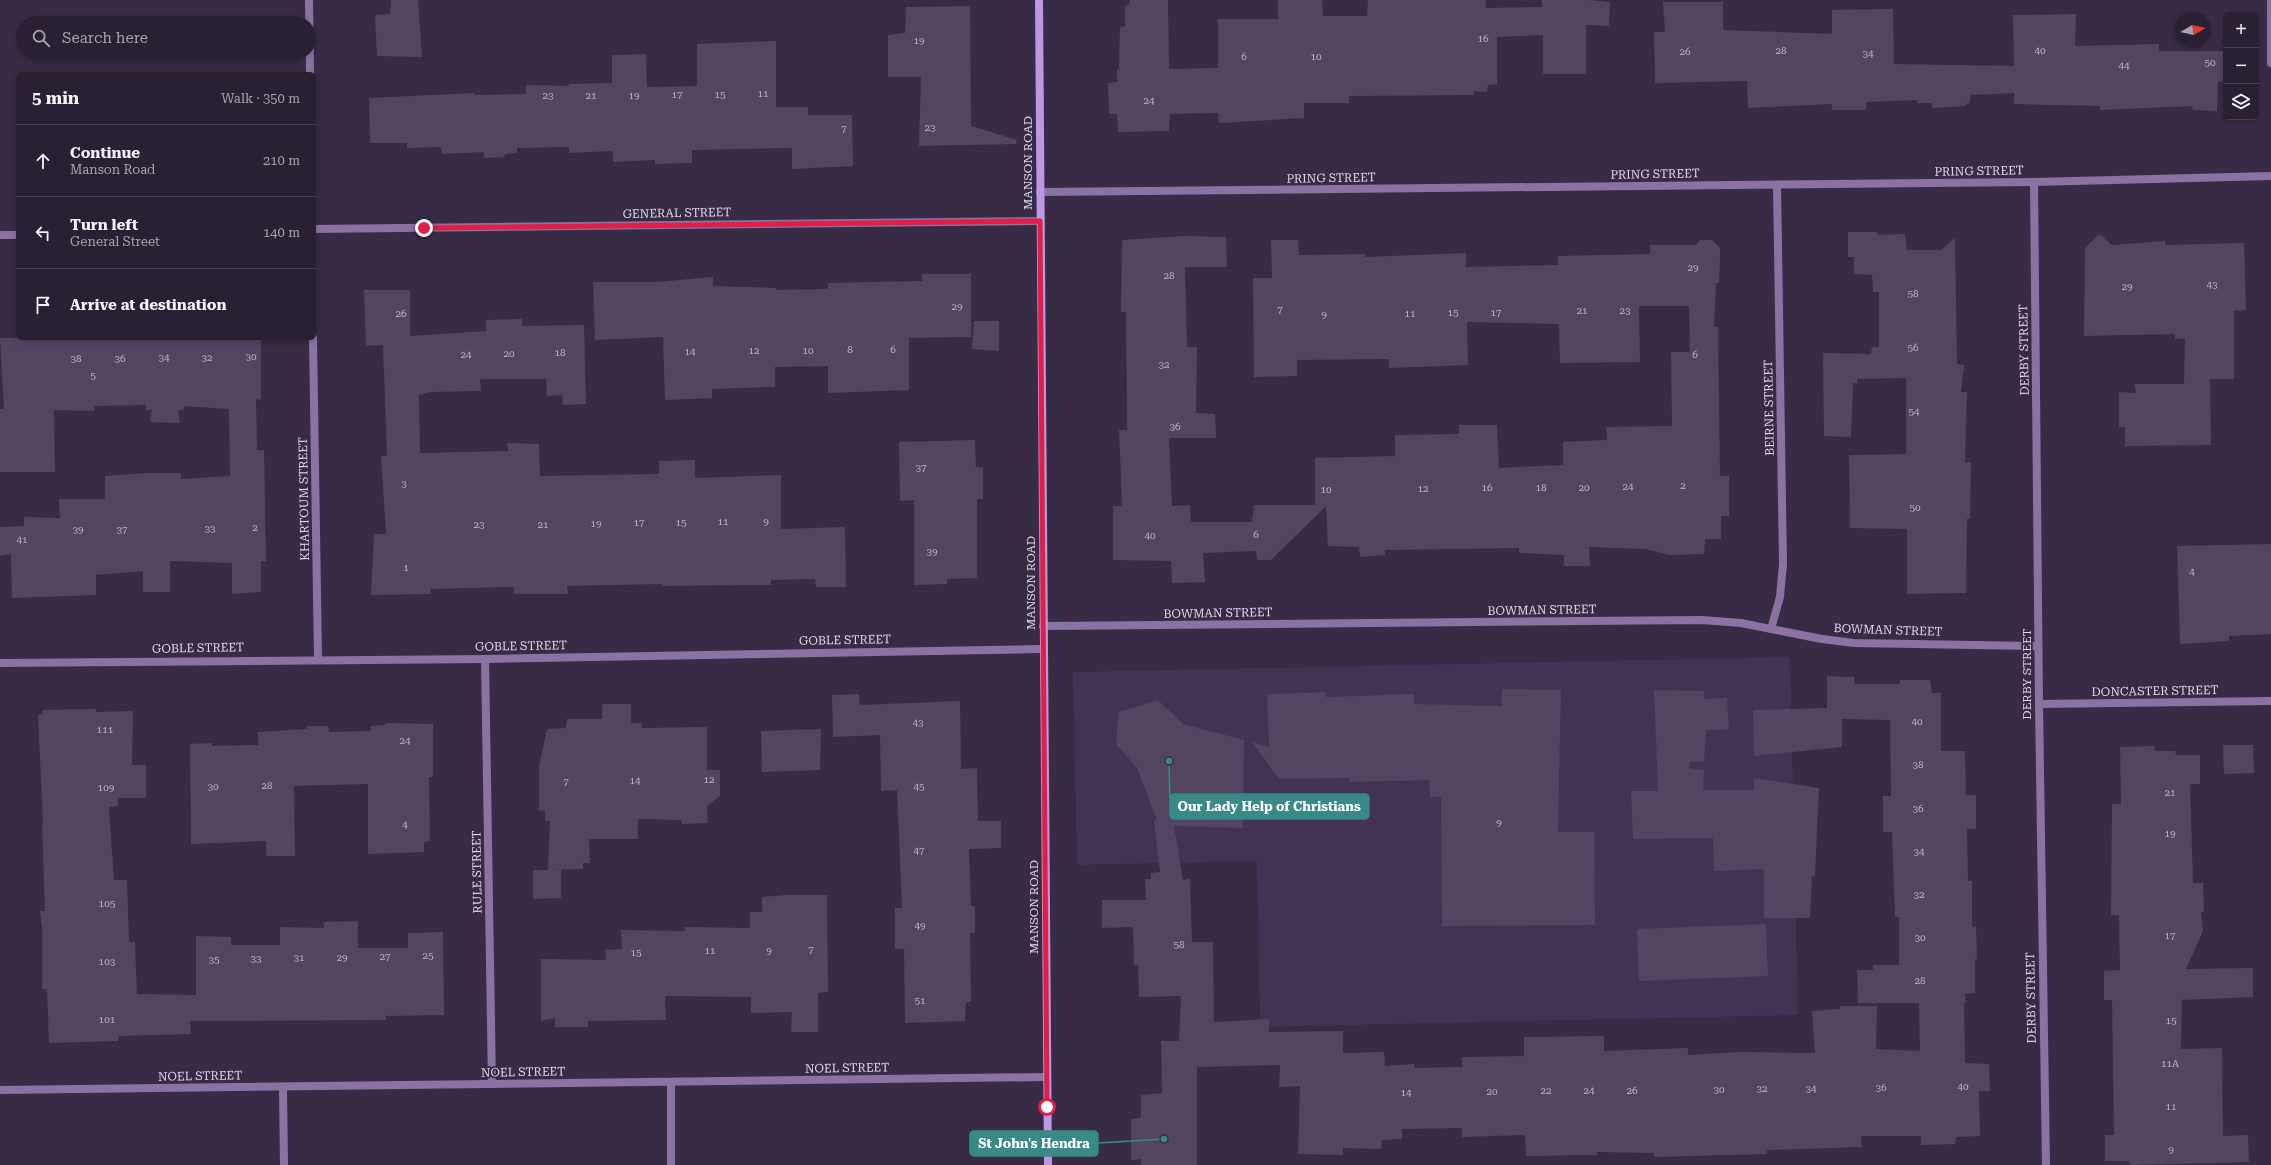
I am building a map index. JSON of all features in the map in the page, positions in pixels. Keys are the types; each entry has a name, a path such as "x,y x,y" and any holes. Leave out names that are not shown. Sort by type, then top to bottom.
{"street":[{"path":"309,0 309,16"},
{"name":"MANSON ROAD","path":"1039,0 1048,1165"},
{"path":"2270,0 2271,63"},
{"path":"310,60 310,72"},
{"name":"PRING STREET","path":"1040,192 2034,182 2271,176"},
{"name":"DERBY STREET","path":"2034,182 2038,646 2046,1165"},
{"name":"BEIRNE STREET","path":"1772,629 1780,597 1783,564 1777,185"},
{"name":"GENERAL STREET","path":"316,229 1040,221"},
{"path":"0,235 16,235"},
{"name":"KHARTOUM STREET","path":"313,340 318,659"},
{"name":"BOWMAN STREET","path":"1043,626 1701,620 1741,623 1822,639 1854,643 2038,646"},
{"name":"GOBLE STREET","path":"0,663 318,659 485,659 1043,648"},
{"name":"RULE STREET","path":"485,659 492,1084"},
{"name":"DONCASTER STREET","path":"2039,704 2271,702"},
{"name":"NOEL STREET","path":"0,1090 283,1088 1047,1077"},
{"path":"671,1082 671,1165"},
{"path":"283,1088 284,1165"}],"shaded area":[{"path":"1790,657 1798,1015 1260,1027 1257,861 1077,865 1073,672"}],"building":[{"path":"391,0 418,0 422,57 377,56 375,15 390,14"},
{"path":"1130,0 1168,0 1169,69 1218,68 1218,19 1278,19 1278,0 1322,0 1323,16 1367,16 1368,0 1486,0 1486,8 1542,7 1542,0 1590,0 1610,2 1609,26 1586,25 1586,74 1543,74 1543,35 1497,37 1497,84 1488,85 1487,92 1474,91 1473,95 1349,96 1349,103 1304,103 1304,118 1219,123 1218,113 1170,114 1169,131 1118,132 1117,114 1109,114 1108,83 1117,82 1117,70 1119,70 1120,27 1125,26 1125,6 1129,5"},
{"path":"1663,2 1723,2 1723,30 1832,34 1832,10 1893,9 1894,64 2014,66 2013,15 2076,14 2075,46 2159,44 2159,51 2223,51 2223,81 2218,82 2217,111 2193,110 2192,106 2100,110 2100,106 2014,104 2014,93 1970,95 1970,103 1966,104 1965,106 1932,108 1932,103 1917,103 1917,100 1866,102 1866,110 1832,110 1832,104 1748,108 1747,81 1655,83 1654,32 1665,32"},
{"path":"970,6 971,126 1017,140 1016,144 919,146 921,77 888,77 888,35 905,33 906,7"},
{"path":"776,41 776,107 808,107 808,115 852,115 853,166 792,169 792,148 692,150 692,163 655,164 655,160 613,162 613,151 569,153 569,147 517,148 517,153 505,154 504,157 484,158 484,152 442,154 441,147 407,148 407,143 370,143 369,98 474,93 474,95 526,94 526,85 569,86 569,84 612,83 612,55 646,54 647,87 697,86 697,44"},
{"path":"1848,232 1877,232 1878,235 1905,234 1907,250 1941,250 1955,238 1957,364 1964,365 1961,392 1967,392 1965,462 1971,462 1970,519 1967,519 1966,593 1907,594 1907,529 1850,528 1849,455 1906,454 1906,378 1857,379 1857,383 1853,383 1851,437 1824,436 1823,353 1871,354 1872,347 1879,347 1879,292 1873,292 1872,275 1854,274 1854,257 1848,257"},
{"path":"2099,234 2112,245 2165,241 2165,245 2244,243 2246,310 2234,311 2234,379 2210,379 2211,445 2125,446 2125,427 2119,427 2119,392 2136,393 2135,384 2184,384 2185,338 2175,339 2175,334 2084,336 2085,248"},
{"path":"1184,236 1226,237 1227,267 1185,267 1187,347 1197,347 1196,413 1215,414 1216,438 1169,438 1172,506 1190,505 1191,522 1252,522 1254,505 1315,505 1315,458 1395,456 1395,435 1459,434 1459,425 1497,425 1499,468 1563,465 1563,442 1607,440 1606,427 1672,426 1671,352 1690,352 1689,306 1639,306 1640,362 1560,363 1559,324 1467,322 1468,365 1389,368 1389,359 1297,360 1297,376 1254,377 1253,278 1272,278 1271,240 1298,240 1299,255 1365,254 1365,257 1466,253 1466,267 1558,265 1558,256 1650,254 1650,245 1696,245 1700,240 1712,240 1720,248 1719,283 1716,283 1714,327 1718,327 1720,476 1729,476 1729,516 1721,516 1721,539 1705,539 1704,554 1669,555 1646,549 1589,547 1590,566 1564,566 1564,555 1519,553 1519,548 1385,550 1385,555 1360,557 1359,547 1328,546 1326,506 1271,560 1257,560 1256,551 1203,553 1205,582 1172,583 1171,561 1113,560 1113,506 1122,506 1119,430 1127,430 1126,312 1121,312 1122,240"},
{"path":"922,274 971,274 971,337 909,338 909,390 828,393 828,366 775,367 775,387 712,389 712,398 665,400 663,337 595,340 593,282 657,282 713,277 713,286 776,288 776,290 828,289 828,283 922,281"},
{"path":"364,290 410,290 410,336 486,331 486,320 522,319 522,326 584,325 586,404 563,405 562,395 547,396 546,379 480,379 481,391 431,392 419,395 420,453 508,451 507,443 539,444 540,476 659,474 659,461 695,460 695,478 781,475 781,529 845,527 846,587 816,587 815,579 771,580 771,585 662,586 662,584 567,586 568,594 514,594 514,587 430,589 431,594 371,595 374,534 386,534 381,456 387,456 383,345 366,346"},
{"path":"974,321 999,321 999,351 972,349"},
{"path":"0,338 16,338 16,340 261,340 261,400 256,399 257,450 264,450 266,561 261,561 261,592 232,594 232,563 170,561 170,592 143,592 143,571 96,575 96,595 12,598 11,554 0,556 0,527 24,526 24,517 60,518 59,499 105,499 105,476 148,473 181,473 181,479 230,476 229,409 184,406 184,410 178,410 180,423 150,422 152,409 146,411 146,405 94,406 94,411 54,410 55,472 0,472 0,409 4,409"},
{"path":"975,440 976,467 983,468 983,499 977,499 977,578 947,579 947,584 914,585 914,500 900,501 899,442"},
{"path":"2271,544 2271,634 2229,636 2229,641 2180,644 2177,546"},
{"path":"1827,676 1854,677 1855,684 1899,684 1900,680 1930,680 1932,693 1941,693 1941,751 1965,751 1966,795 1976,795 1976,829 1967,829 1968,881 1972,881 1972,927 1976,926 1977,959 1975,959 1975,993 1965,994 1965,1063 1989,1064 1990,1091 1979,1091 1980,1136 1956,1137 1955,1144 1921,1145 1921,1136 1861,1136 1862,1147 1767,1150 1767,1154 1654,1157 1654,1153 1597,1152 1597,1155 1526,1156 1525,1135 1462,1137 1462,1128 1402,1129 1402,1139 1382,1140 1381,1149 1343,1148 1343,1155 1298,1154 1300,1086 1279,1087 1280,1065 1197,1067 1197,1165 1141,1165 1141,1159 1131,1160 1131,1119 1141,1118 1141,1095 1162,1093 1161,1041 1179,1041 1181,996 1139,997 1138,965 1134,965 1133,927 1102,928 1102,900 1146,900 1145,879 1151,879 1151,873 1160,872 1154,821 1157,820 1137,768 1116,744 1119,712 1158,700 1183,724 1244,740 1243,828 1174,826 1183,880 1190,879 1192,942 1213,942 1214,1022 1269,1019 1269,1032 1343,1031 1343,1053 1384,1052 1385,1066 1414,1064 1415,1068 1462,1067 1462,1057 1524,1056 1524,1037 1604,1036 1604,1051 1688,1048 1688,1055 1738,1052 1815,1053 1812,1011 1840,1009 1840,1006 1877,1006 1876,1049 1920,1051 1919,1003 1858,1003 1857,970 1873,970 1873,965 1899,965 1899,917 1895,917 1892,832 1883,832 1883,796 1891,796 1890,720 1842,719 1842,747 1754,756 1753,710 1827,708"},
{"path":"1502,689 1561,690 1558,832 1594,832 1595,925 1442,926 1441,797 1430,797 1430,780 1349,782 1349,778 1279,779 1252,742 1269,747 1267,694 1325,692 1326,697 1414,694 1414,704 1502,706"},
{"path":"1654,690 1704,691 1705,699 1727,698 1729,729 1706,730 1704,761 1690,762 1689,768 1704,770 1703,790 1754,790 1754,778 1819,788 1815,876 1812,876 1810,918 1764,918 1764,869 1714,871 1713,838 1633,839 1631,791 1658,791"},
{"path":"859,694 860,705 960,701 961,769 977,768 978,821 1001,821 1001,848 969,849 971,906 975,906 975,933 970,933 971,1002 966,1002 965,1021 905,1023 904,949 895,949 895,908 902,908 897,790 881,791 880,735 833,737 832,695"},
{"path":"602,704 631,704 631,723 642,723 642,728 707,727 707,770 720,770 720,796 707,806 708,823 682,824 681,820 638,819 638,839 589,839 590,863 583,863 583,869 548,870 550,821 545,821 545,810 539,811 539,767 547,729 566,728 567,719 602,719"},
{"path":"96,709 96,712 133,711 132,765 146,765 146,798 118,798 118,806 109,807 114,880 127,880 129,942 135,942 137,994 196,995 196,936 231,937 231,945 280,945 280,927 324,928 324,922 358,921 358,948 408,948 408,933 443,932 444,1015 386,1016 386,1020 190,1021 191,1034 119,1036 118,1041 49,1043 47,989 42,989 42,929 40,911 45,911 38,715 42,714 43,710"},
{"path":"386,723 433,724 433,777 429,777 430,841 424,842 424,852 368,854 368,784 294,786 295,856 266,856 266,841 191,844 190,744 212,743 212,746 258,745 258,732 307,729 307,726 328,726 329,732 371,731 371,726 385,725"},
{"path":"821,729 820,770 762,772 761,731"},
{"path":"2223,745 2253,745 2254,773 2224,774"},
{"path":"2154,746 2155,751 2175,751 2176,755 2200,755 2200,784 2190,784 2193,883 2203,883 2204,911 2201,912 2203,931 2186,969 2253,968 2253,997 2182,1000 2181,1049 2222,1048 2223,1136 2248,1135 2249,1162 2130,1165 2129,1161 2105,1161 2105,1135 2114,1135 2112,1000 2104,1000 2104,971 2120,970 2119,915 2111,915 2112,804 2121,804 2120,747"},
{"path":"533,870 561,870 561,898 533,899"},
{"path":"786,895 827,895 828,992 818,993 818,1032 791,1032 792,1012 751,1013 751,997 665,996 666,1020 588,1021 588,1027 555,1027 555,1018 541,1021 541,959 606,960 605,950 622,949 621,930 685,931 685,927 750,928 750,912 762,912 762,897"},
{"path":"1766,924 1768,976 1639,981 1637,929"}],"place":[{"name":"Our Lady Help of Christians","path":"1169,761"},
{"name":"St John's Hendra","path":"1164,1139"}],"route":[{"path":"424,228 1040,221 1047,1107"}]}
